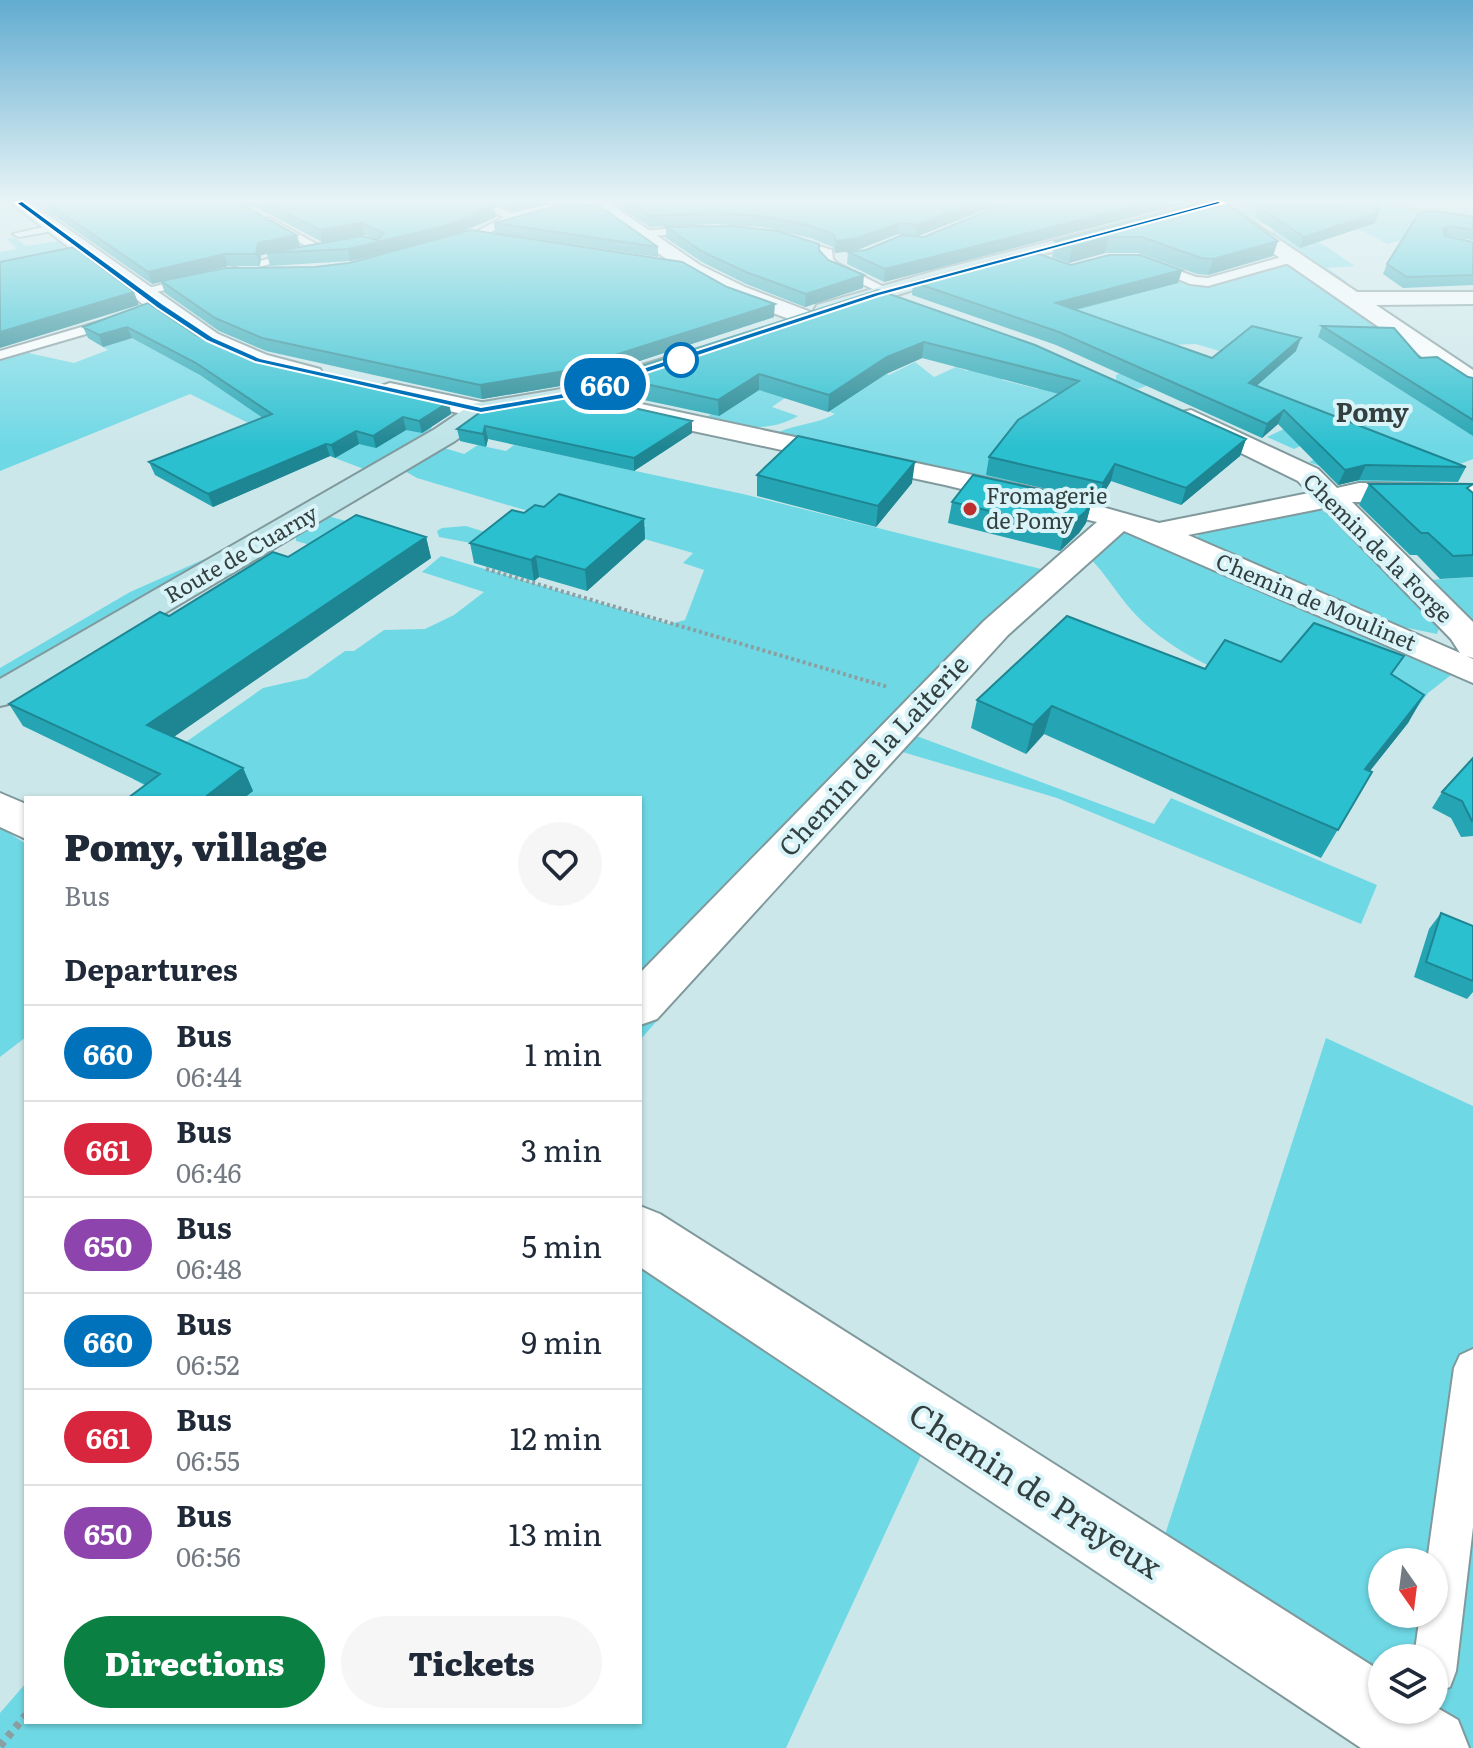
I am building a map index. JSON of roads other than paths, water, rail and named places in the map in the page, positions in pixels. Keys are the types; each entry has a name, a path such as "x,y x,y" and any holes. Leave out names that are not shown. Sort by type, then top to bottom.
{"street":[{"path":"120,285 146,306 210,339 258,360 333,379"},
{"path":"724,285 803,317"},
{"path":"767,330 803,317 928,285"},
{"path":"1333,285 1473,381"},
{"path":"1356,299 1473,298"},
{"path":"362,385 481,410 571,395 686,358"},
{"name":"Chemin de Moulinet","path":"571,395 762,439 959,479 1119,519 1159,532 1193,550 1473,672"},
{"name":"Chemin de la Forge","path":"1167,407 1308,475 1470,639"},
{"name":"Route de Cuarny","path":"0,695 445,435 481,410"},
{"path":"1159,532 1359,492 1473,494"},
{"name":"Chemin de la Laiterie","path":"642,1003 996,628 1119,519"},
{"path":"0,807 24,823"},
{"name":"Chemin de Prayeux","path":"642,1235 1428,1734"}],"lane":[{"path":"0,355 200,285"},
{"path":"874,285 892,294"},
{"path":"1437,1644 1473,1368"}],"place":[{"name":"Fromagerie de Pomy","path":"970,509"}],"district":[{"name":"Pomy","path":"1372,413"}]}
